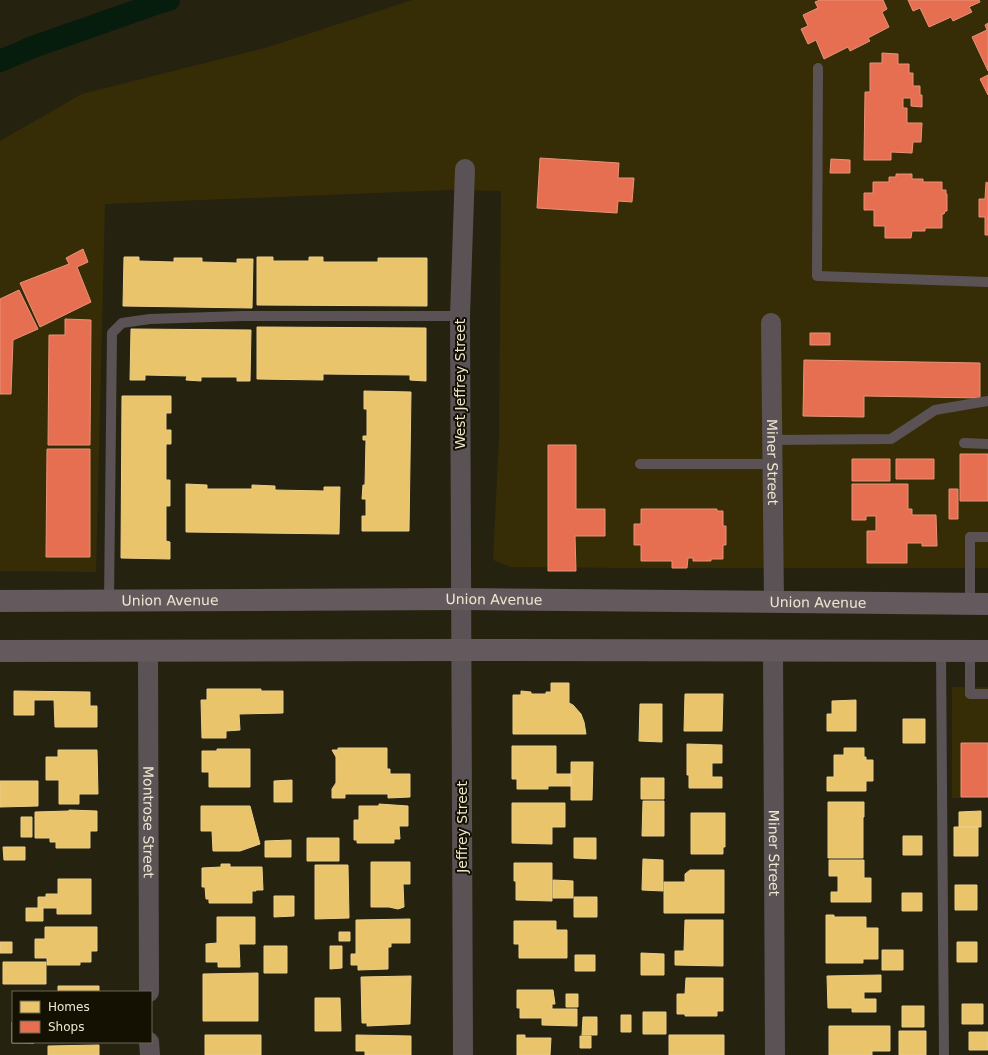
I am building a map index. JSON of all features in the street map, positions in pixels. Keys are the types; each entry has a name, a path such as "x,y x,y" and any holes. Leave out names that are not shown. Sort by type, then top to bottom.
{"main road":[{"name":"Union Avenue","path":"0,601 461,599 979,604"},
{"path":"0,651 979,651"}],"street":[{"name":"West Jeffrey Street","path":"461,599 460,316 465,169"},
{"name":"Miner Street","path":"771,323 774,602"},
{"name":"Jeffrey Street","path":"461,599 463,1055"},
{"name":"Montrose Street","path":"148,651 149,991"},
{"name":"Miner Street","path":"773,651 775,1055"},
{"path":"150,1043 150,1055"}],"lane":[{"path":"818,68 817,276 988,282"},
{"path":"109,601 112,333 122,323 150,319 242,316 460,316"},
{"path":"772,440 891,439 935,410 988,401"},
{"path":"964,443 988,444"},
{"path":"640,464 772,464"},
{"path":"979,604 970,537 988,537"},
{"path":"940,651 944,1055"},
{"path":"979,651 970,694 988,694"}],"shaded area":[{"path":"412,0 988,0 988,568 511,567 493,560 499,440 501,191 448,190 105,204 96,572 0,571 0,141 82,94 265,48"},
{"path":"952,687 988,687 988,798 952,798"}],"building: Homes":[{"path":"124,257 139,257 139,261 174,262 174,258 202,258 202,262 237,263 237,259 253,259 252,308 123,306"},
{"path":"257,257 273,257 273,261 309,261 309,257 323,257 323,262 378,262 378,258 427,258 427,306 257,305"},
{"path":"257,327 426,328 426,381 410,380 410,375 323,374 323,380 257,379"},
{"path":"131,329 251,330 250,381 237,381 237,377 201,377 201,381 186,380 187,376 145,375 145,380 130,380"},
{"path":"364,391 411,392 409,531 362,531 362,516 366,516 366,499 362,499 363,485 365,485 366,440 363,440 363,436 367,436 367,409 364,409"},
{"path":"122,396 171,396 171,413 166,413 166,430 171,430 171,444 166,444 166,480 170,480 170,506 166,506 166,541 170,542 170,559 121,558"},
{"path":"186,484 207,485 207,489 252,489 252,485 275,486 275,490 324,491 324,487 340,487 339,534 186,532"},
{"path":"551,683 569,683 569,703 573,705 581,714 586,734 513,734 513,695 521,695 521,691 531,692 531,694 546,694 546,692 551,692"},
{"path":"207,689 261,689 261,691 283,691 283,713 239,714 240,730 226,731 226,738 202,738 201,700 207,700"},
{"path":"14,691 90,692 90,706 97,706 97,727 55,727 54,700 34,700 34,715 14,715"},
{"path":"685,694 723,694 722,731 684,731"},
{"path":"856,700 856,731 827,731 827,714 832,714 832,701"},
{"path":"640,704 662,704 662,742 639,741"},
{"path":"903,719 925,719 925,743 903,743"},
{"path":"687,744 722,745 722,763 712,763 712,777 722,777 722,788 689,788 689,775 687,775"},
{"path":"512,746 556,746 556,774 571,774 571,786 548,786 548,789 517,789 517,779 512,779"},
{"path":"338,748 387,748 387,769 390,769 390,774 410,774 410,797 388,798 388,794 345,794 345,798 332,798 332,789 336,783 336,757 332,750 338,750"},
{"path":"844,748 864,748 864,757 866,757 866,760 873,760 873,781 866,781 866,791 827,791 827,777 834,777 834,755 844,755"},
{"path":"217,749 250,749 250,787 209,787 209,772 202,772 202,751 217,751"},
{"path":"58,750 97,750 98,794 79,794 79,804 59,804 59,780 46,780 46,757 58,757"},
{"path":"571,762 593,762 592,800 571,800"},
{"path":"641,778 664,778 664,799 641,799"},
{"path":"292,780 292,802 274,802 274,781"},
{"path":"0,781 38,781 38,806 0,807"},
{"path":"643,801 664,801 664,836 642,836"},
{"path":"828,802 864,802 863,858 828,858"},
{"path":"512,803 565,803 565,827 552,827 552,844 512,843"},
{"path":"379,804 408,806 408,826 399,826 400,839 394,839 394,843 357,843 357,840 354,840 354,820 359,820 359,806 379,806"},
{"path":"201,806 250,806 260,844 240,851 213,851 212,831 201,831"},
{"path":"69,810 97,811 97,831 90,831 90,848 56,848 56,842 50,842 50,838 35,838 35,812"},
{"path":"981,811 981,827 959,827 959,812"},
{"path":"691,813 725,813 725,847 723,847 723,854 691,854"},
{"path":"21,817 32,817 32,837 21,837"},
{"path":"954,827 978,827 978,856 954,856"},
{"path":"903,836 922,836 922,855 903,855"},
{"path":"307,838 339,838 339,861 307,861"},
{"path":"574,838 596,838 596,859 574,858"},
{"path":"291,840 291,857 265,857 265,841"},
{"path":"3,847 25,847 25,860 4,860"},
{"path":"643,859 663,860 663,891 642,890"},
{"path":"829,860 864,860 864,878 871,878 871,902 831,902 831,892 838,892 838,876 829,876"},
{"path":"371,862 410,862 410,884 403,884 404,907 398,909 389,907 371,907"},
{"path":"514,863 552,863 552,901 516,900"},
{"path":"221,864 230,864 230,867 262,867 263,890 252,891 252,903 209,903 209,899 206,899 205,887 202,887 202,868 221,867"},
{"path":"315,865 348,865 349,918 315,919"},
{"path":"690,870 724,870 724,913 664,913 664,882 685,882 685,874"},
{"path":"58,879 91,879 91,914 57,914 57,908 38,908 38,897 46,897 46,894 58,894"},
{"path":"553,880 573,881 573,898 553,898"},
{"path":"955,885 977,885 977,910 955,910"},
{"path":"902,893 922,893 922,911 902,911"},
{"path":"274,896 294,896 294,916 274,917"},
{"path":"574,897 597,897 597,917 574,917"},
{"path":"26,908 43,908 43,921 26,921"},
{"path":"826,915 834,915 834,917 866,917 866,928 878,928 878,959 863,959 863,963 826,963"},
{"path":"217,917 255,917 255,944 239,944 240,967 218,967 218,962 206,962 206,944 217,943"},
{"path":"410,919 410,943 391,943 391,947 388,947 388,969 358,970 358,965 351,965 351,954 356,954 356,920"},
{"path":"685,920 723,920 723,966 675,965 675,951 684,951"},
{"path":"514,921 556,921 556,930 567,930 567,958 519,958 519,944 514,944"},
{"path":"45,927 97,927 97,951 91,951 91,962 80,962 80,965 47,965 47,958 35,958 35,939 45,939"},
{"path":"339,932 350,932 350,941 339,941"},
{"path":"0,942 12,942 12,953 0,953"},
{"path":"957,942 977,942 977,962 957,962"},
{"path":"264,946 287,946 287,973 264,973"},
{"path":"330,946 342,946 342,968 330,969"},
{"path":"882,950 903,950 903,970 882,970"},
{"path":"641,953 664,954 664,975 641,975"},
{"path":"575,955 595,955 595,971 575,971"},
{"path":"3,962 46,962 46,984 3,984"},
{"path":"258,973 258,1021 203,1021 203,974"},
{"path":"881,975 881,992 864,992 864,999 876,999 876,1012 852,1012 852,1008 828,1008 827,976"},
{"path":"411,976 410,1024 367,1026 367,1023 362,1023 361,977"},
{"path":"686,978 723,978 723,1011 717,1011 717,1016 685,1016 685,1014 677,1014 677,994 685,994"},
{"path":"58,986 99,986 99,991 58,991"},
{"path":"517,990 553,990 555,1004 552,1004 552,1009 577,1009 577,1026 542,1025 542,1018 520,1018 520,1008 517,1008"},
{"path":"566,994 578,994 578,1007 566,1007"},
{"path":"315,998 340,998 341,1031 315,1031"},
{"path":"962,1004 983,1004 983,1024 962,1024"},
{"path":"902,1006 924,1006 924,1027 902,1027"},
{"path":"643,1012 666,1012 666,1034 643,1034"},
{"path":"621,1015 631,1015 631,1032 621,1032"},
{"path":"583,1017 597,1017 597,1035 582,1035"},
{"path":"829,1026 890,1026 890,1051 872,1051 872,1055 829,1055"},
{"path":"899,1031 926,1031 926,1055 899,1055"},
{"path":"969,1032 988,1032 988,1050 969,1050"},
{"path":"205,1035 261,1035 261,1055 205,1055"},
{"path":"356,1035 411,1036 411,1055 365,1055 365,1051 356,1051"},
{"path":"517,1035 525,1035 525,1038 551,1038 550,1055 517,1055"},
{"path":"669,1035 724,1035 724,1055 669,1055"},
{"path":"580,1036 591,1036 591,1048 580,1048"},
{"path":"99,1045 99,1055 48,1055 48,1046"}],"building: Shops":[{"path":"820,0 883,0 887,9 882,12 889,27 868,38 870,41 850,51 848,47 824,59 816,40 808,44 801,29 808,26 803,15 818,8 815,2"},
{"path":"908,0 979,0 980,2 969,7 972,12 953,21 951,17 929,27 920,8 913,11"},
{"path":"988,23 988,71 972,37 987,30 985,25"},
{"path":"882,53 898,54 898,64 909,64 909,73 913,73 913,86 920,86 922,107 911,106 911,98 903,98 903,108 907,108 907,123 922,123 921,142 913,142 912,153 891,152 891,160 864,160 865,92 870,92 870,63 882,63"},
{"path":"988,75 988,95 980,79"},
{"path":"540,158 619,163 618,178 634,178 632,202 618,201 617,213 537,208"},
{"path":"831,159 850,160 850,173 830,173"},
{"path":"896,174 912,174 912,179 923,179 923,182 942,182 942,190 946,190 947,194 947,211 942,214 942,228 925,228 925,231 912,231 911,238 885,238 885,226 874,226 874,210 864,210 864,193 873,193 873,182 889,182 889,177 896,177"},
{"path":"986,182 988,183 988,235 985,235 985,217 979,217 979,199 985,199"},
{"path":"83,249 88,262 77,267 91,302 40,327 20,283 69,264 66,258"},
{"path":"19,290 38,329 13,340 11,394 0,394 0,299"},
{"path":"65,319 91,320 90,445 48,445 49,335 65,335"},
{"path":"810,333 830,333 830,345 810,345"},
{"path":"804,360 980,363 980,398 864,396 864,417 803,416"},
{"path":"548,445 576,445 576,509 605,509 605,536 575,536 576,571 548,571"},
{"path":"47,449 90,449 90,557 46,557"},
{"path":"960,454 988,454 988,501 960,501"},
{"path":"852,459 890,459 890,481 852,481"},
{"path":"896,459 934,459 934,479 896,479"},
{"path":"852,484 908,484 908,509 912,509 912,515 936,515 937,546 922,546 922,543 907,543 907,563 867,563 867,531 876,531 876,516 866,516 866,520 852,520"},
{"path":"949,489 958,489 958,519 949,519"},
{"path":"641,509 717,509 717,511 723,511 723,526 726,526 726,545 723,545 723,559 693,561 693,558 688,558 687,568 672,568 672,561 641,561 641,545 634,545 634,524 641,524"},
{"path":"961,743 988,743 988,797 961,797"}],"waterway":[{"path":"0,61 33,47 169,0"}]}
